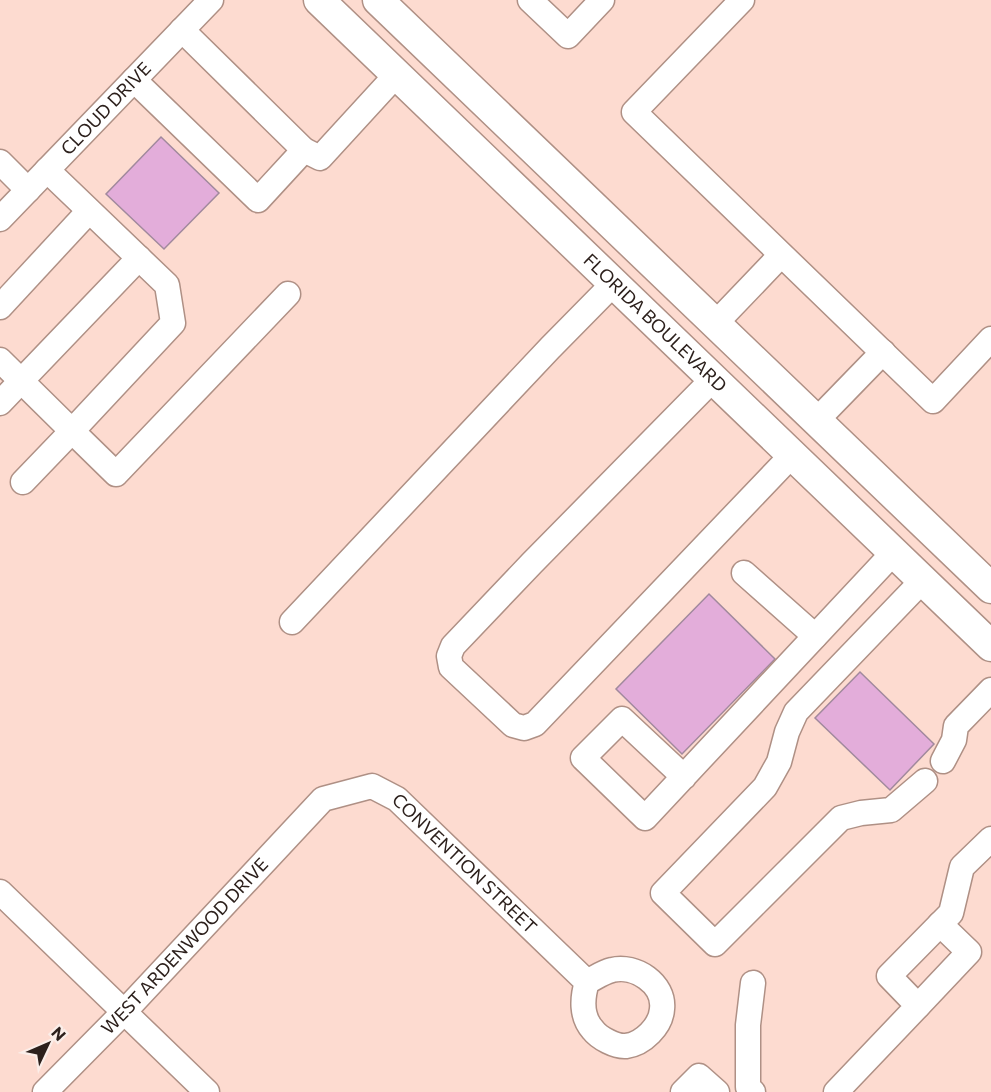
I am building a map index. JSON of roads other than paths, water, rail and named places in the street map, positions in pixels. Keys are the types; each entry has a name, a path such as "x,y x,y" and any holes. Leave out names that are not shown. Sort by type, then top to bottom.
{"main road":[{"name":"FLORIDA BOULEVARD","path":"319,0 991,646"},
{"path":"378,0 991,588"}],"street":[{"name":"CLOUD DRIVE","path":"0,219 212,0"},
{"path":"530,0 568,36 602,0"},
{"path":"742,0 634,112 933,401 991,339"},
{"path":"182,30 304,150 320,158 396,74"},
{"path":"134,80 258,200 304,150"},
{"path":"0,162 28,190"},
{"path":"23,482 173,323 167,285 47,170"},
{"path":"0,307 89,211"},
{"path":"715,324 781,255"},
{"path":"0,403 139,258"},
{"path":"292,622 614,283"},
{"path":"0,360 116,474 288,294"},
{"path":"816,421 883,352"},
{"path":"714,378 453,646 449,656 451,668 513,725 524,728 535,724 792,455"},
{"path":"684,777 894,552"},
{"path":"744,573 815,636"},
{"path":"923,580 796,712 787,732 779,762 765,787 663,893 715,944 841,818 891,810 925,781"},
{"path":"943,761 954,740 956,726 991,690"},
{"name":"CONVENTION STREET","path":"323,799 372,786 397,799 587,982"},
{"name":"WEST ARDENWOOD DRIVE","path":"45,1092 124,1012 323,799"},
{"path":"918,1006 889,976 951,913 962,867 991,839"},
{"path":"0,892 207,1092"},
{"path":"836,1092 969,952 939,924"},
{"path":"753,983 748,1025 748,1088 753,1092"},
{"path":"683,1092 699,1076 717,1092"}]}
